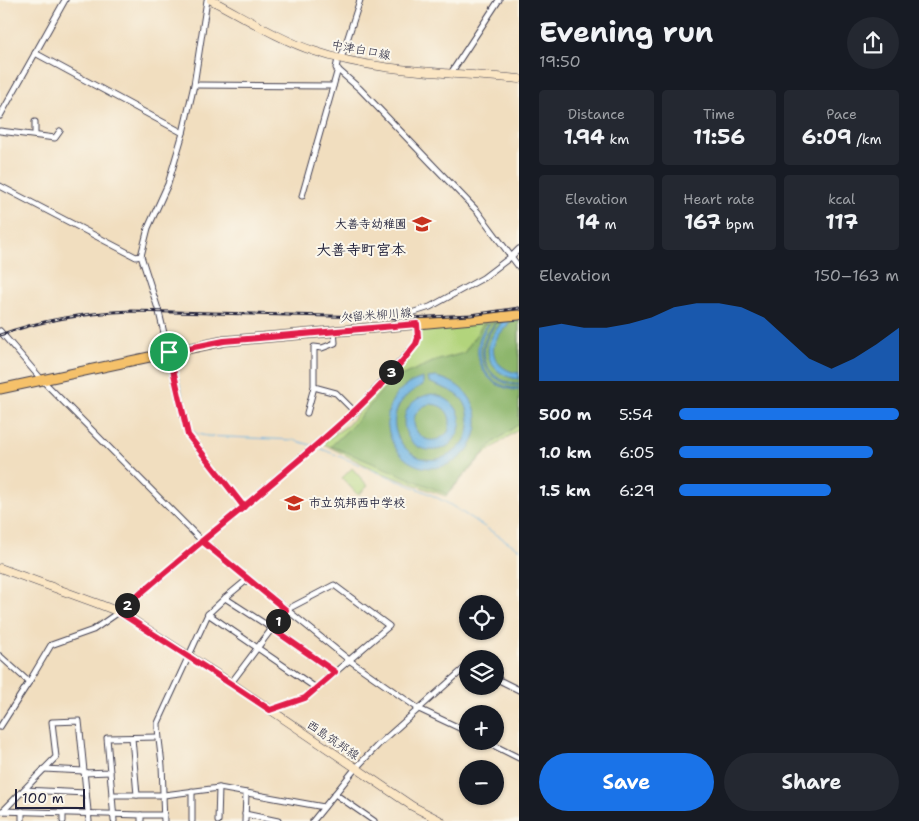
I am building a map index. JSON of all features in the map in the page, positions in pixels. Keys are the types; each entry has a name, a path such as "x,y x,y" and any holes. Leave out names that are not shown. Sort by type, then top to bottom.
{"main road":[{"name":"中津白口線","path":"211,0 303,47 340,59 364,64 519,79"},
{"name":"久留米柳川線","path":"0,389 224,341 519,315"},
{"name":"西島筑邦線","path":"0,568 119,612 231,684 412,806 440,821"}],"street":[{"path":"0,116 65,0"},
{"path":"207,0 194,85 183,133 168,184 148,228 141,256 159,312 188,435 244,507"},
{"path":"302,196 338,69 336,68 360,0"},
{"path":"451,73 499,0"},
{"path":"35,53 183,133"},
{"path":"338,69 478,212 519,267"},
{"path":"194,85 333,86"},
{"path":"35,122 35,136"},
{"path":"0,131 55,138 60,131"},
{"path":"0,186 136,257 141,256"},
{"path":"393,327 405,315 430,308 483,278 519,249"},
{"path":"0,727 51,645 94,630 119,612 355,412 416,344 418,338 417,324"},
{"path":"0,330 42,380 202,541 248,580 350,660 418,709 459,728"},
{"path":"307,412 314,387 314,348 322,348 335,343 334,330"},
{"path":"314,387 336,394 355,412"},
{"path":"1,811 164,818 162,762 158,723 208,614 248,580"},
{"path":"231,684 286,610 334,585 389,626 305,698 270,710"},
{"path":"225,598 335,672"},
{"path":"208,614 316,688"},
{"path":"0,656 29,682"},
{"path":"313,821 356,769 418,709 459,673"},
{"path":"504,682 519,690"},
{"path":"1,811 56,757 52,722 79,721 89,821"},
{"path":"114,821 106,738 158,737"},
{"path":"132,738 137,795"},
{"path":"503,750 519,758"},
{"path":"44,769 110,772"},
{"path":"112,795 164,795 219,788 324,807"},
{"path":"218,821 219,788"},
{"path":"24,790 86,793"},
{"path":"192,792 192,821"},
{"path":"245,821 246,793"},
{"path":"335,794 374,821"},
{"path":"22,812 22,821"},
{"path":"63,813 63,821"},
{"path":"245,814 278,821"}],"green space":[{"path":"519,318 519,429 484,454 446,496 377,471 322,443 348,425 419,338 420,327"},
{"path":"519,320 519,424 493,443 447,494 331,446 353,425 391,380 435,361 464,353 483,324"},
{"path":"352,468 368,486 358,495 342,478"}],"water":[{"path":"519,319 510,321 499,335 494,346 494,352 498,363 507,370 519,373 519,379 506,376 496,369 489,358 488,351 491,338 503,320"},
{"path":"488,323 481,346 483,367 496,382 507,387 519,388 519,390 506,388 496,383 487,376 481,367 478,357 478,345 481,334"},
{"path":"495,323 485,344 485,360 488,367 497,377 511,383 519,383 519,385 502,382 495,378 485,365 483,349 485,340"},
{"path":"436,377 455,384 463,390 474,405 477,424 472,444 463,455 451,463 430,468 413,464 399,453 391,437 388,420 391,403 403,388 423,378 423,385 405,397 396,412 395,427 400,441 410,452 423,459 439,459 459,448 468,433 468,411 461,398 456,394 429,382 428,378"},
{"path":"432,394 440,396 453,404 460,416 459,430 453,440 442,449 424,449 414,444 408,436 404,426 405,416 409,406 418,399","holes":["429,404 440,406 447,412 450,426 448,432 439,439 430,440 417,432 414,425 415,417 419,409"]}],"waterway":[{"path":"173,355 190,427 197,434 293,440 311,445"},
{"path":"317,447 428,493 449,504 519,549"}],"railway":[{"path":"0,335 16,329 65,318 98,313 132,311 410,318 471,315 519,308"}],"place":[{"name":"大善寺幼稚園","path":"422,224"},
{"name":"市立筑邦西中学校","path":"294,503"}],"district":[{"name":"大善寺町宮本","path":"361,250"}],"route":[{"path":"169,352 188,435 244,507 202,541 286,610 273,629 335,672 305,698 270,710 119,612 161,575 202,541 244,507 368,400 416,344 418,338 417,324 224,341 169,352"}]}
